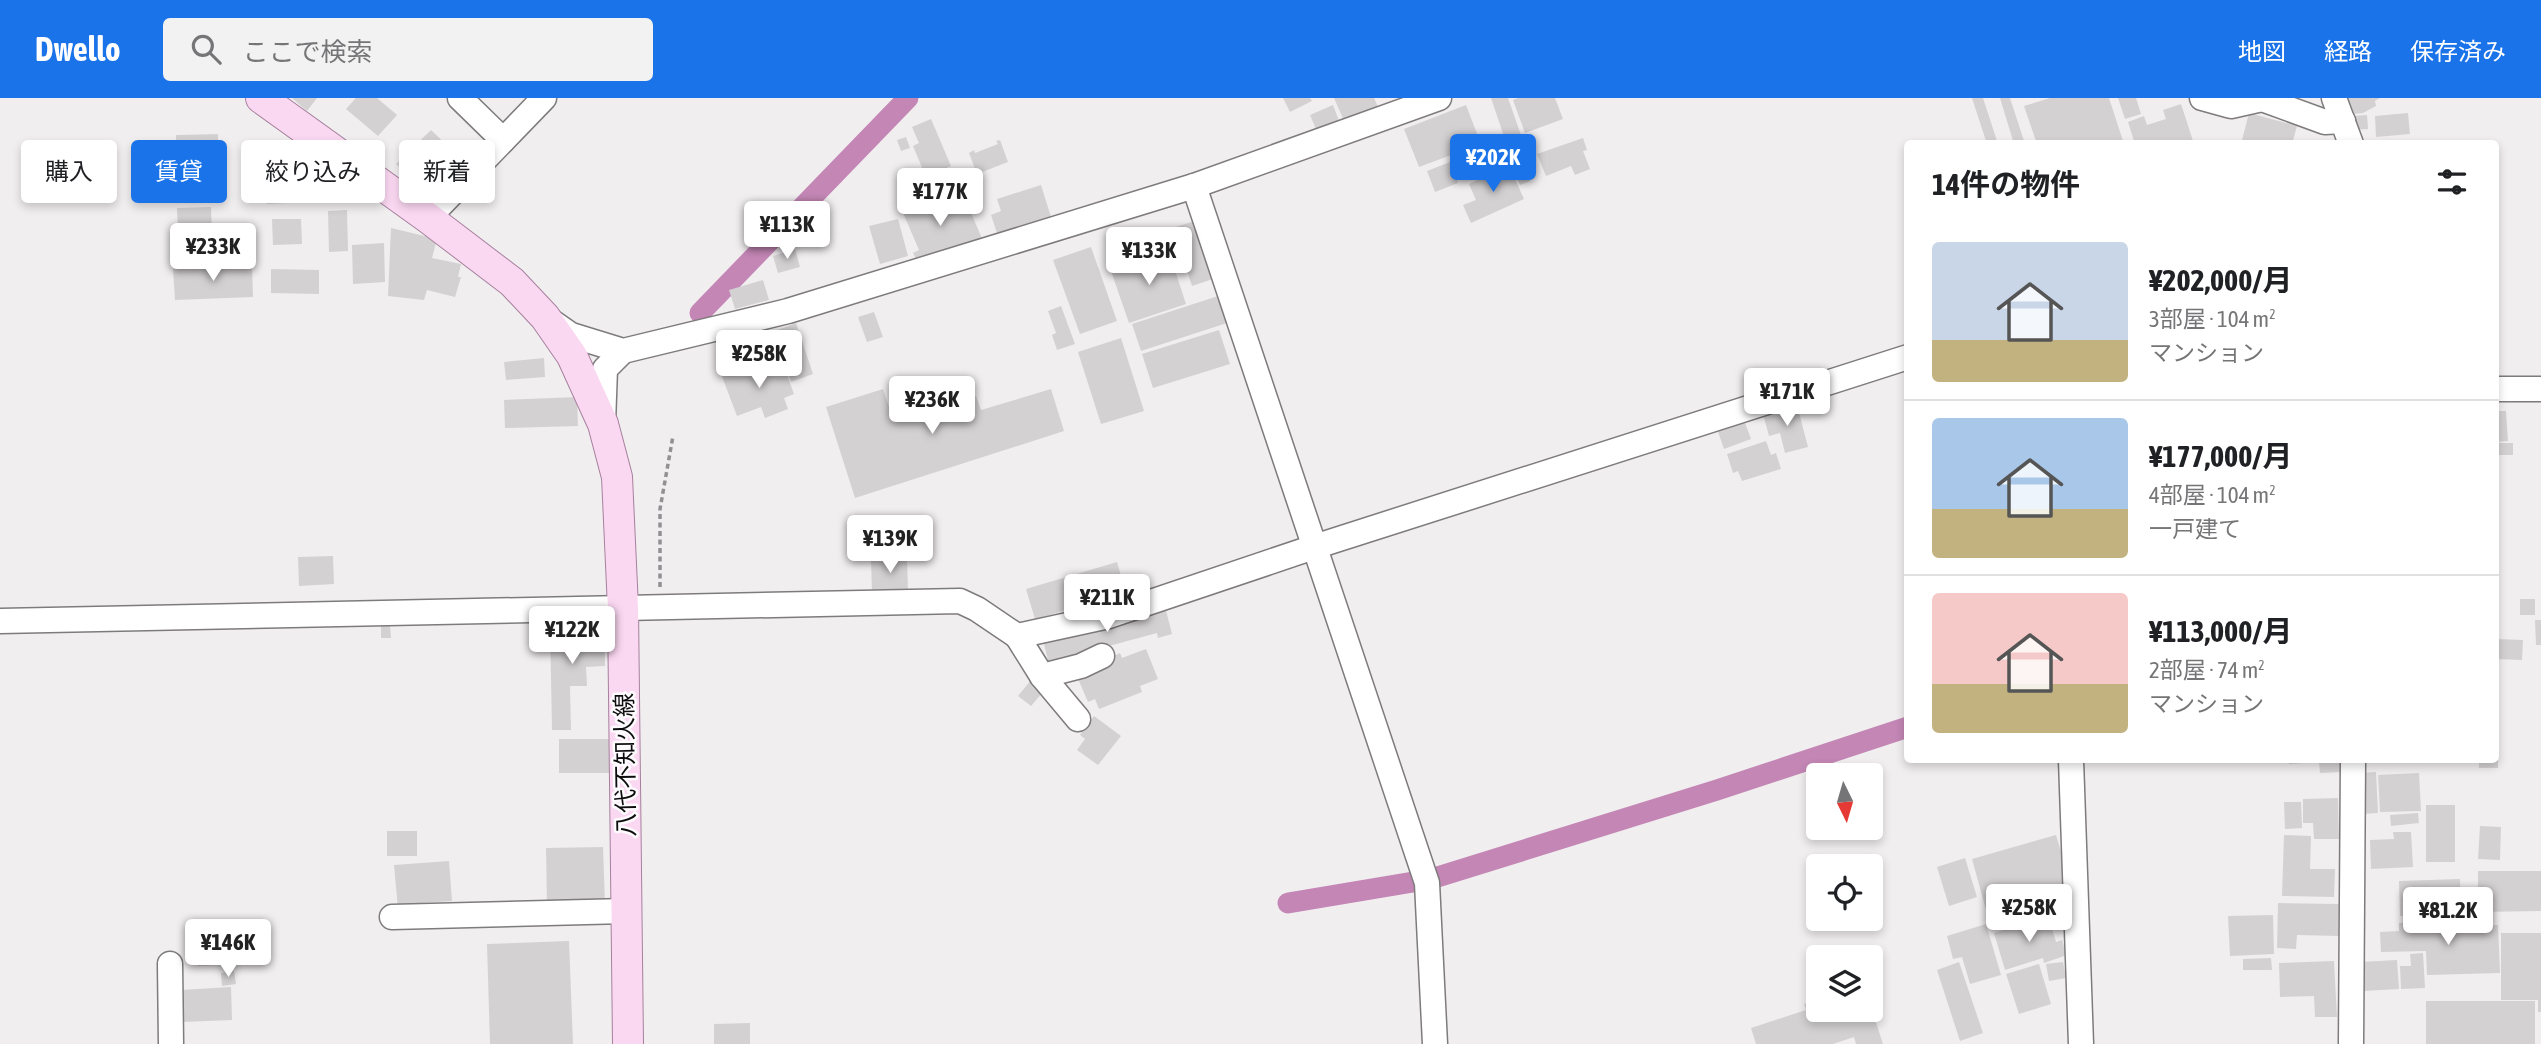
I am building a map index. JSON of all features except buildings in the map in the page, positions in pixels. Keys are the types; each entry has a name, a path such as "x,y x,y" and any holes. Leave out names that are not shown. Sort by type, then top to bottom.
{"main road":[{"name":"八代不知火線","path":"261,98 512,282 545,317 572,356 603,424 617,477 623,608 628,1044"}],"street":[{"path":"460,98 503,140"},
{"path":"428,218 544,98"},
{"path":"545,317 571,335 623,351 788,311 1194,186 1385,107 1438,98"},
{"path":"2203,98 2231,106 2262,99 2325,122 2343,121"},
{"path":"1194,186 1427,884 1435,1044"},
{"path":"603,424 606,369 623,351"},
{"path":"1017,636 1109,616 1314,547 1904,358"},
{"path":"2499,389 2541,389"},
{"path":"0,621 960,601 1017,636 1042,676 1078,719"},
{"path":"1042,676 1080,666 1102,656"},
{"path":"2071,763 2079,1043"},
{"path":"2351,1044 2353,763"},
{"path":"392,917 626,911"},
{"path":"170,964 171,1044"}],"path":[{"path":"661,607 660,509 673,436"}],"waterway":[{"path":"700,313 908,98"},
{"path":"1288,903 1431,879 1904,728"}]}
